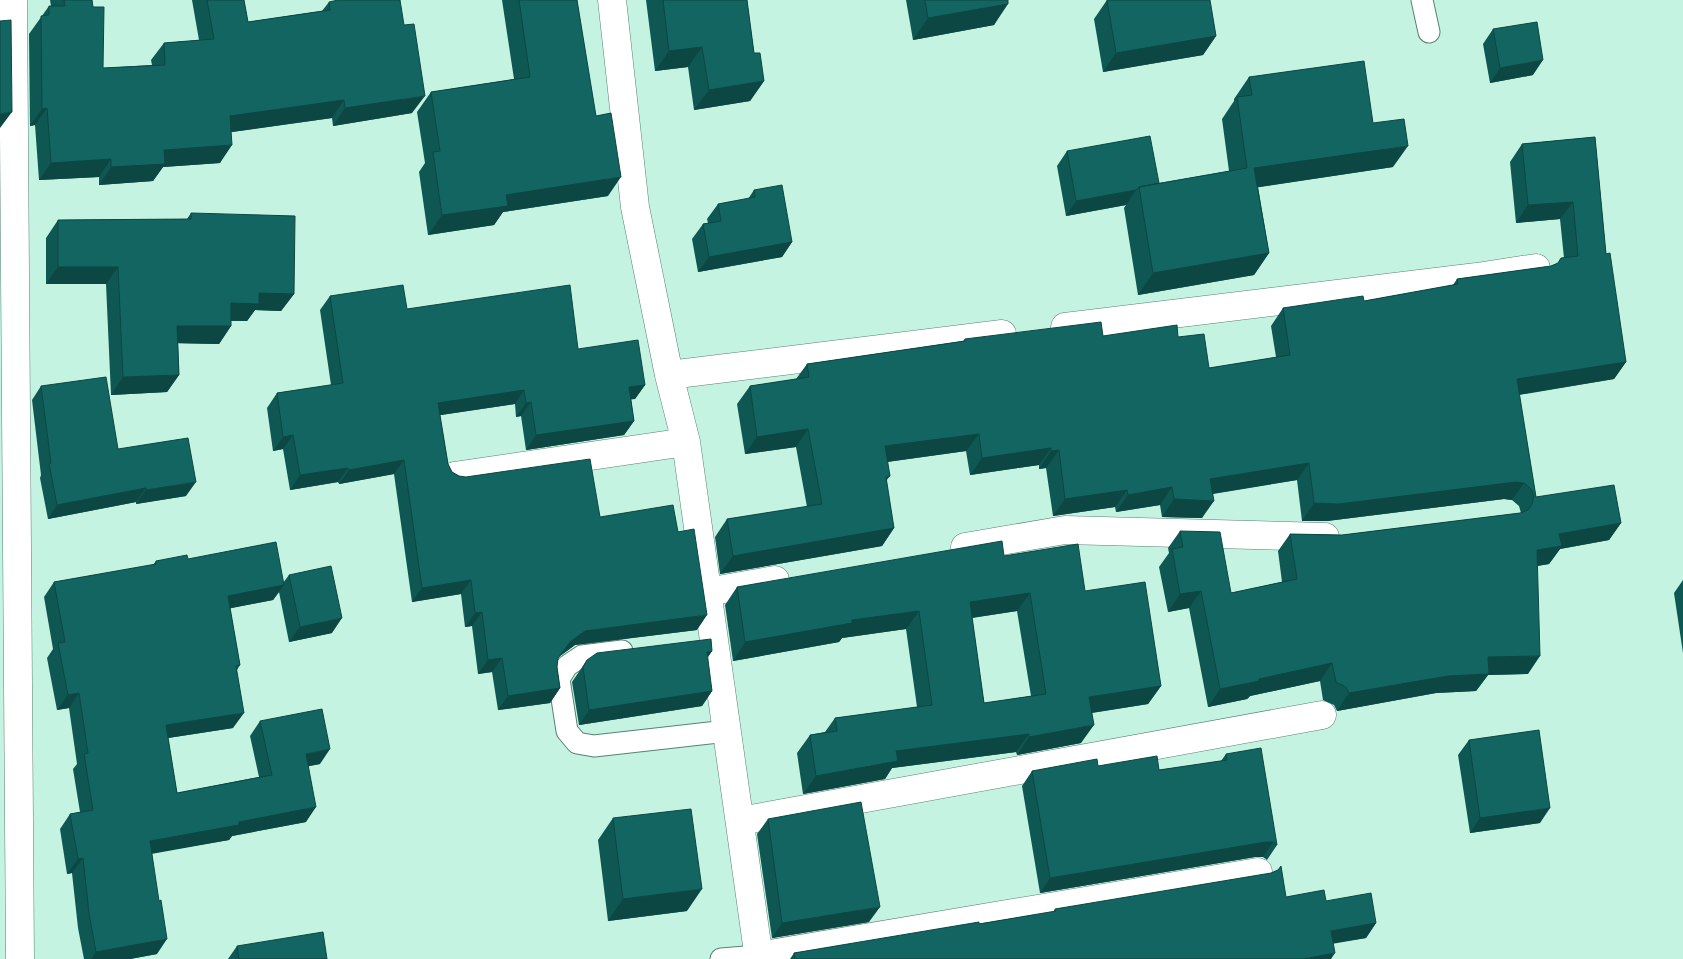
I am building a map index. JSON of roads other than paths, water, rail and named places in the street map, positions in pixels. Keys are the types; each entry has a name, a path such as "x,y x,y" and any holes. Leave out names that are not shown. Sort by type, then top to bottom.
{"street":[{"path":"13,0 20,959"},
{"path":"612,0 635,207 669,375 686,442 707,592 705,641 727,730 759,957 1258,872"},
{"path":"669,375 1477,277 1536,268"},
{"path":"454,476 686,442"},
{"path":"940,552 1066,530 1328,537 1348,534"},
{"path":"707,592 804,575"},
{"path":"740,821 1322,715"}],"lane":[{"path":"1422,0 1429,32"},
{"path":"638,649 582,656 567,666 559,679 567,731 578,743 594,746 727,730"},
{"path":"721,959 759,957"}]}
